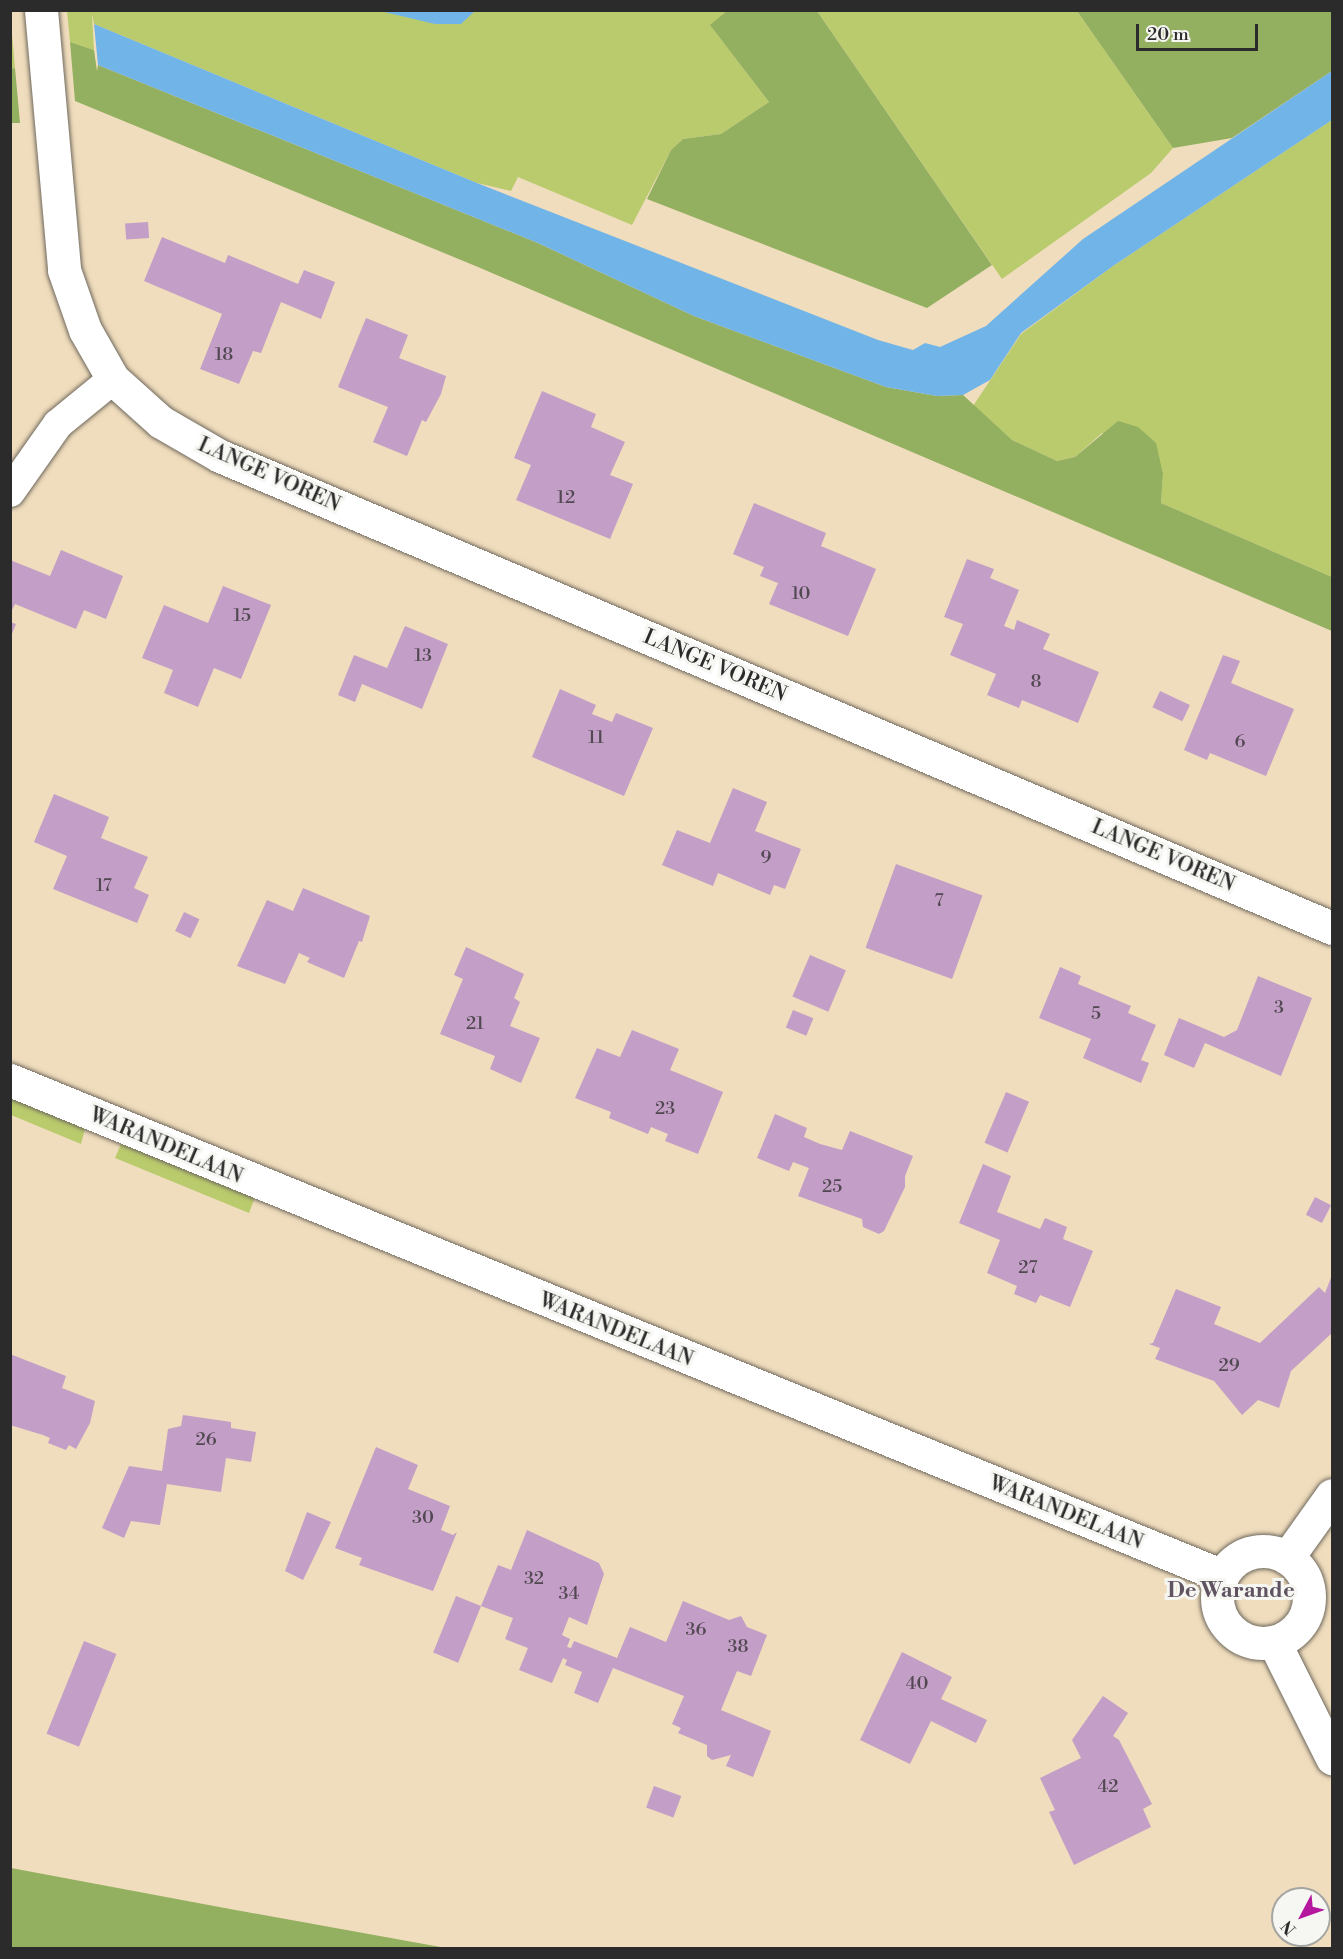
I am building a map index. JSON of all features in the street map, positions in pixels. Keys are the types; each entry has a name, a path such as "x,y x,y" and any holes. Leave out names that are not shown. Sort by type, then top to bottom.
{"street":[{"name":"LANGE VOREN","path":"41,10 64,270 85,330 113,379 161,422 219,456 1332,928"},
{"path":"10,492 58,424 113,379"},
{"name":"WARANDELAAN","path":"10,1080 1223,1576"},
{"path":"1287,1558 1332,1495"},
{"path":"1265,1551 1287,1558 1303,1574 1309,1604 1296,1629 1274,1642 1248,1641 1228,1626 1217,1599 1223,1576 1236,1560 1250,1553 1265,1551"},
{"path":"1274,1642 1332,1758"}],"green space":[{"path":"10,11 15,68 11,69 10,69"},
{"path":"67,11 727,11 711,26 769,102 721,134 683,139 671,150 632,225 518,177 511,191 477,183 94,24 92,14 94,50 70,42"},
{"path":"727,11 817,11 992,265 927,308 647,199 671,150 683,139 721,134 769,102 710,25"},
{"path":"817,11 1077,11 1173,148 1151,173 1002,279"},
{"path":"1077,11 1332,11 1332,71 1232,138 1173,148"},
{"path":"70,42 94,50 97,71 98,65 538,243 694,316 886,387 937,396 963,395 1012,440 1057,461 1075,457 1118,421 1138,427 1156,443 1163,474 1161,503 1332,577 1332,631 478,267 75,101"},
{"path":"15,68 20,123 11,123 11,69"},
{"path":"1332,120 1332,577 1161,503 1163,474 1102,433 1075,457 1057,461 1012,440 973,406 1021,334 1113,266"},
{"path":"10,1093 85,1129 81,1144 11,1115"},
{"path":"129,1140 252,1191 254,1200 249,1213 115,1158 121,1144"},
{"path":"11,1868 230,1909 446,1948 11,1948"}],"water":[{"path":"380,11 475,11 461,24 435,24"},
{"path":"94,24 477,183 878,340 913,350 925,343 940,347 986,326 1083,239 1332,71 1332,120 1113,266 1021,333 990,380 963,395 937,396 886,387 694,316 538,243 98,65"}],"building":[{"path":"148,222 149,238 126,240 125,224"},
{"path":"162,237 225,263 228,255 298,284 304,270 335,282 321,319 281,302 261,353 253,351 239,384 200,369 222,314 144,281"},
{"path":"366,318 408,335 399,358 446,376 441,394 426,422 422,420 407,456 373,442 388,407 338,387"},
{"path":"542,391 596,414 591,427 625,442 610,475 633,484 610,539 516,500 531,465 514,458"},
{"path":"754,503 826,533 821,546 876,569 848,636 769,604 778,583 760,576 764,567 733,554"},
{"path":"61,550 123,576 106,619 84,610 76,629 15,604 10,614 10,560 50,576"},
{"path":"967,559 994,569 990,578 1019,590 1004,626 1014,630 1017,620 1050,634 1043,649 1099,672 1078,723 1022,700 1019,708 987,695 996,674 950,655 963,624 944,617"},
{"path":"223,586 271,605 241,679 214,668 198,707 164,693 173,670 142,658 164,605 208,623"},
{"path":"10,622 16,624 11,636 10,636"},
{"path":"405,626 448,644 422,709 362,684 355,702 338,695 354,655 387,668"},
{"path":"1223,655 1240,661 1231,683 1294,709 1266,776 1210,753 1207,760 1184,750"},
{"path":"560,689 596,705 592,714 612,722 616,713 653,728 624,796 532,757"},
{"path":"1160,691 1190,705 1182,721 1152,707"},
{"path":"733,788 767,802 755,831 801,849 785,889 774,885 770,895 718,873 713,886 662,865 677,830 710,843"},
{"path":"54,794 109,817 101,838 148,857 134,888 149,895 137,923 53,889 67,856 34,842"},
{"path":"896,864 982,895 952,979 866,948"},
{"path":"303,888 370,916 362,942 359,941 344,978 307,962 310,958 299,953 285,984 237,966 267,900 293,911"},
{"path":"184,912 199,919 191,938 175,931"},
{"path":"466,947 524,974 514,998 520,1002 510,1026 540,1038 521,1083 490,1069 495,1056 440,1034 463,979 454,975"},
{"path":"810,955 846,970 828,1012 792,996"},
{"path":"1060,967 1081,976 1078,984 1131,1006 1128,1013 1156,1025 1141,1060 1149,1063 1141,1083 1083,1058 1091,1039 1039,1018"},
{"path":"1258,976 1312,998 1281,1076 1205,1043 1194,1068 1164,1055 1179,1018 1224,1037 1237,1030"},
{"path":"793,1010 813,1018 806,1036 786,1028"},
{"path":"632,1030 679,1049 670,1070 723,1092 698,1154 665,1141 668,1134 651,1127 648,1134 609,1118 611,1112 575,1098 597,1048 620,1057"},
{"path":"1006,1092 1029,1102 1008,1152 985,1143"},
{"path":"775,1114 807,1128 804,1137 820,1144 842,1150 850,1131 913,1156 905,1176 905,1187 884,1231 879,1234 863,1227 862,1219 798,1196 809,1168 793,1162 789,1171 757,1158"},
{"path":"983,1164 1011,1176 997,1212 1040,1229 1045,1218 1067,1227 1063,1239 1093,1251 1070,1307 1040,1295 1036,1303 1014,1294 1017,1286 987,1273 1000,1240 959,1223"},
{"path":"1315,1197 1331,1205 1322,1223 1306,1215"},
{"path":"1332,1275 1332,1333 1291,1371 1279,1408 1258,1400 1242,1415 1214,1381 1155,1359 1160,1348 1149,1344 1153,1343 1176,1289 1221,1307 1214,1324 1260,1343 1319,1287 1325,1293"},
{"path":"10,1354 66,1376 62,1388 95,1401 90,1423 76,1449 69,1445 66,1450 48,1443 50,1438 10,1425"},
{"path":"183,1415 231,1422 231,1428 256,1432 251,1462 226,1458 221,1492 167,1484 160,1525 131,1521 124,1538 102,1528 129,1466 162,1471 168,1429 181,1426"},
{"path":"376,1447 418,1465 408,1489 450,1506 441,1530 453,1535 457,1532 433,1591 359,1565 362,1558 335,1548"},
{"path":"307,1512 331,1522 303,1580 285,1571"},
{"path":"527,1530 599,1563 604,1574 587,1625 569,1617 562,1635 570,1639 567,1647 571,1648 574,1641 617,1658 630,1627 666,1642 683,1601 729,1620 741,1616 747,1627 767,1635 751,1676 737,1671 721,1710 771,1731 753,1777 726,1766 731,1755 712,1760 707,1756 707,1745 678,1733 681,1728 672,1724 684,1696 613,1668 598,1703 574,1693 582,1672 565,1665 567,1660 563,1658 552,1683 519,1670 528,1648 505,1639 513,1618 481,1606 498,1565 511,1570"},
{"path":"456,1596 481,1606 458,1663 433,1653"},
{"path":"84,1641 116,1654 79,1747 47,1734"},
{"path":"902,1652 952,1677 941,1699 987,1720 976,1743 931,1721 910,1764 860,1740"},
{"path":"1103,1696 1128,1713 1113,1736 1119,1740 1152,1804 1143,1809 1151,1827 1074,1865 1049,1812 1055,1810 1040,1778 1081,1758 1072,1740"},
{"path":"654,1786 681,1796 673,1818 646,1808"}],"district":[{"name":"De Warande","path":"1231,1591"}]}
